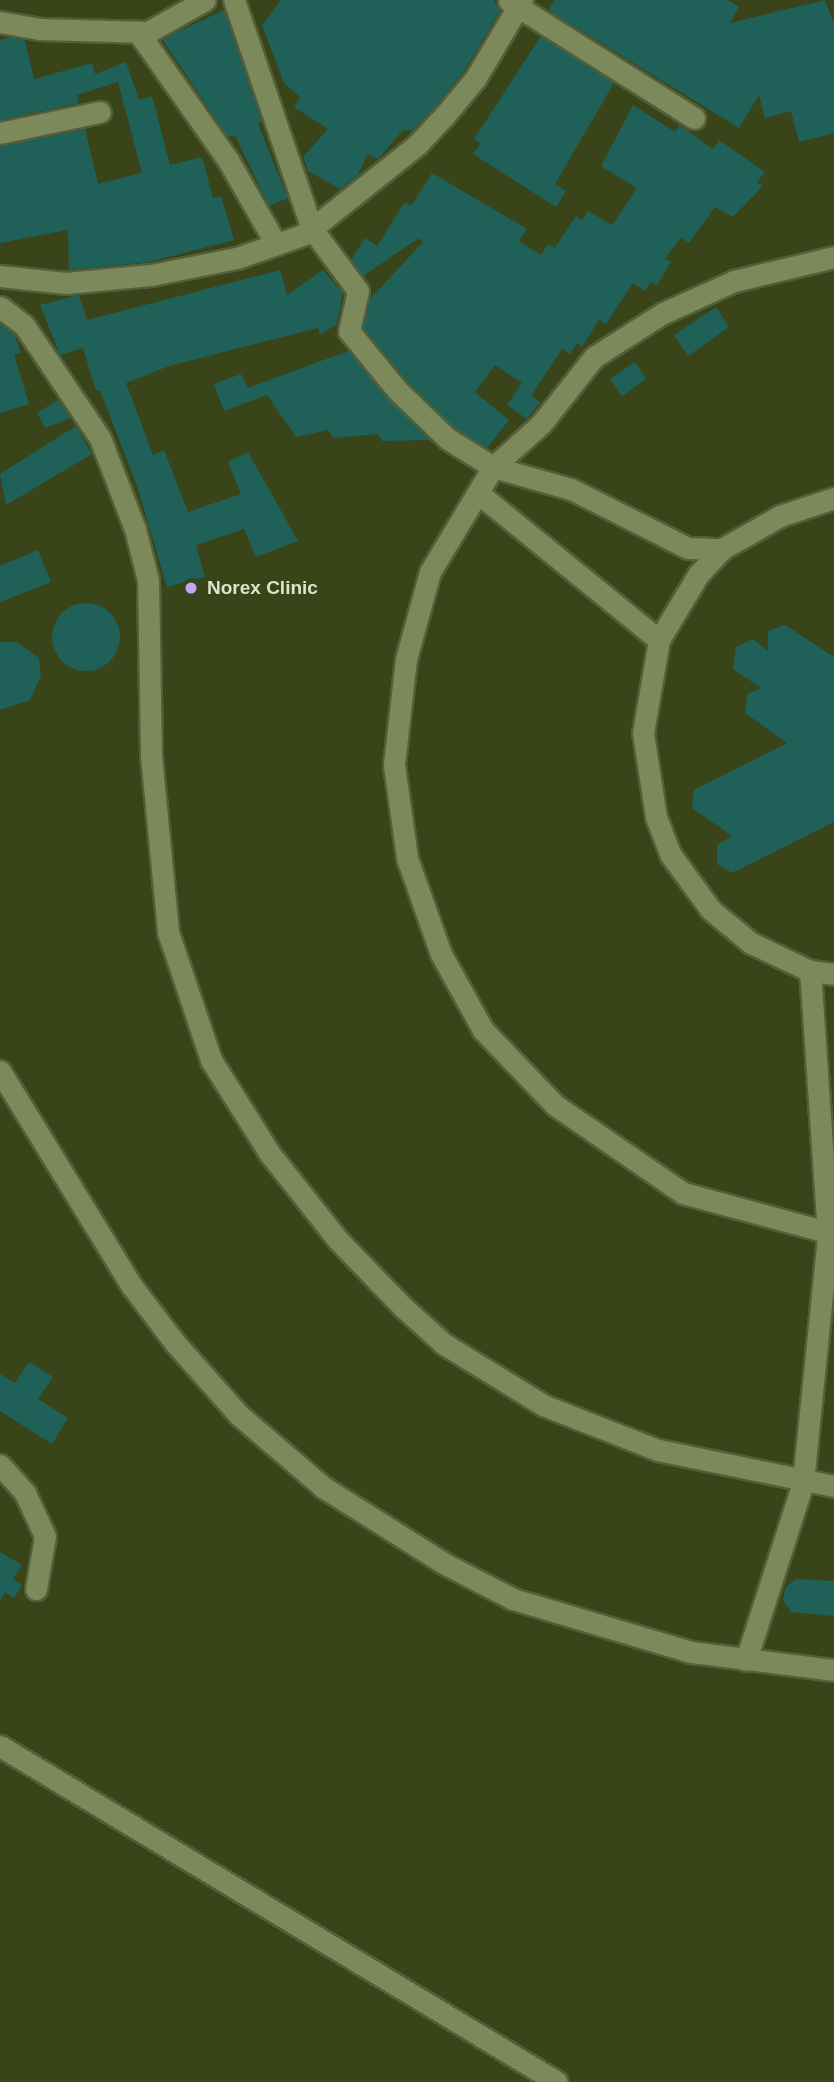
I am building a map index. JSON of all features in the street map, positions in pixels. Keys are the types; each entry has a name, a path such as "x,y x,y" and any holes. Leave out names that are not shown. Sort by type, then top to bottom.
{"street":[{"path":"0,22 39,29 148,32 205,0"},
{"path":"234,0 312,229 358,291 349,331 431,422 493,467 571,489 688,548 722,549"},
{"path":"0,276 66,283 151,275 237,258 312,229 417,145 445,115 475,79 516,3 694,118"},
{"path":"138,32 222,150 276,244"},
{"path":"0,133 100,112"},
{"path":"831,1234 682,1193 628,1160 555,1105 483,1030 441,954 407,858 394,765 406,659 430,572 493,467 541,424 594,357 663,313 734,281 834,257"},
{"path":"0,307 24,325 100,438 135,529 148,580 151,755 168,932 211,1060 270,1154 338,1240 404,1308 444,1343 543,1405 658,1451 803,1482 834,1486"},
{"path":"478,493 659,640"},
{"path":"834,498 780,516 722,549 698,575 659,640 643,733 646,780 670,853 711,911 751,943 810,971 834,974"},
{"path":"746,1660 803,1482 831,1234 810,971"},
{"path":"0,1071 145,1304 239,1415 323,1487 447,1565 513,1599 639,1640 746,1660 834,1670"},
{"path":"0,1465 25,1493 45,1536 36,1588"},
{"path":"0,1746 557,2082"}],"building":[{"path":"281,0 494,0 500,11 464,71 436,106 412,131 403,130 378,159 367,154 358,175 340,189 308,171 303,157 328,129 294,107 300,97 284,83 262,25"},
{"path":"555,0 728,0 739,7 730,23 825,0 834,24 834,133 799,142 791,111 765,118 759,95 739,128 554,14 549,9"},
{"path":"224,10 262,122 258,124 288,198 269,206 235,135 228,137 162,39"},
{"path":"541,36 614,83 555,184 566,191 556,207 473,154 481,143 474,139"},
{"path":"11,37 25,40 34,79 92,63 95,74 126,62 139,100 152,96 170,165 202,157 213,198 221,196 234,240 149,262 69,270 68,230 0,243 0,146 85,129 98,184 142,173 118,82 77,95 79,103 0,120 0,40"},
{"path":"633,105 675,132 679,125 713,149 719,140 765,172 757,182 763,186 733,217 715,207 689,243 681,237 665,259 671,262 657,285 651,282 645,291 633,283 606,324 599,320 582,347 577,343 570,354 562,349 531,396 540,402 527,419 507,405 522,383 495,365 475,392 509,420 487,448 456,429 407,381 363,328 370,299 423,242 419,238 363,276 351,260 365,238 377,246 405,202 411,206 432,173 527,229 519,241 541,255 548,244 555,248 576,216 582,220 588,211 612,225 637,188 601,166"},
{"path":"280,270 287,295 323,270 343,293 337,324 320,335 318,328 169,366 126,383 153,455 164,450 188,512 241,494 228,462 248,452 298,541 256,557 244,529 196,545 205,577 167,587 137,486 100,390 96,391 83,348 60,355 40,305 79,295 87,320"},
{"path":"716,307 729,327 688,356 674,335"},
{"path":"0,323 14,334 21,353 14,355 29,404 0,413"},
{"path":"348,351 430,440 382,441 378,434 333,438 328,430 296,437 267,395 224,411 214,384 241,374 248,388"},
{"path":"635,362 646,379 622,396 610,379"},
{"path":"58,400 71,418 45,428 37,413"},
{"path":"76,426 92,454 6,505 0,474"},
{"path":"38,550 51,582 0,602 0,566"},
{"path":"86,603 99,606 110,613 117,624 120,637 117,650 110,661 99,668 86,671 73,668 62,661 55,650 52,637 55,624 62,613 73,606"},
{"path":"785,625 834,657 834,822 732,873 717,864 717,845 732,836 692,808 694,790 787,743 745,713 747,694 761,688 733,669 736,647 753,639 768,651 768,631"},
{"path":"0,642 17,642 39,658 41,676 30,700 0,710"},
{"path":"29,1362 53,1377 38,1399 68,1418 52,1444 0,1411 0,1374 15,1383"},
{"path":"0,1552 22,1565 13,1579 22,1585 14,1598 5,1593 0,1601"},
{"path":"796,1579 834,1581 834,1616 791,1612 783,1600 785,1588"}],"place":[{"name":"Norex Clinic","path":"191,588"}]}
